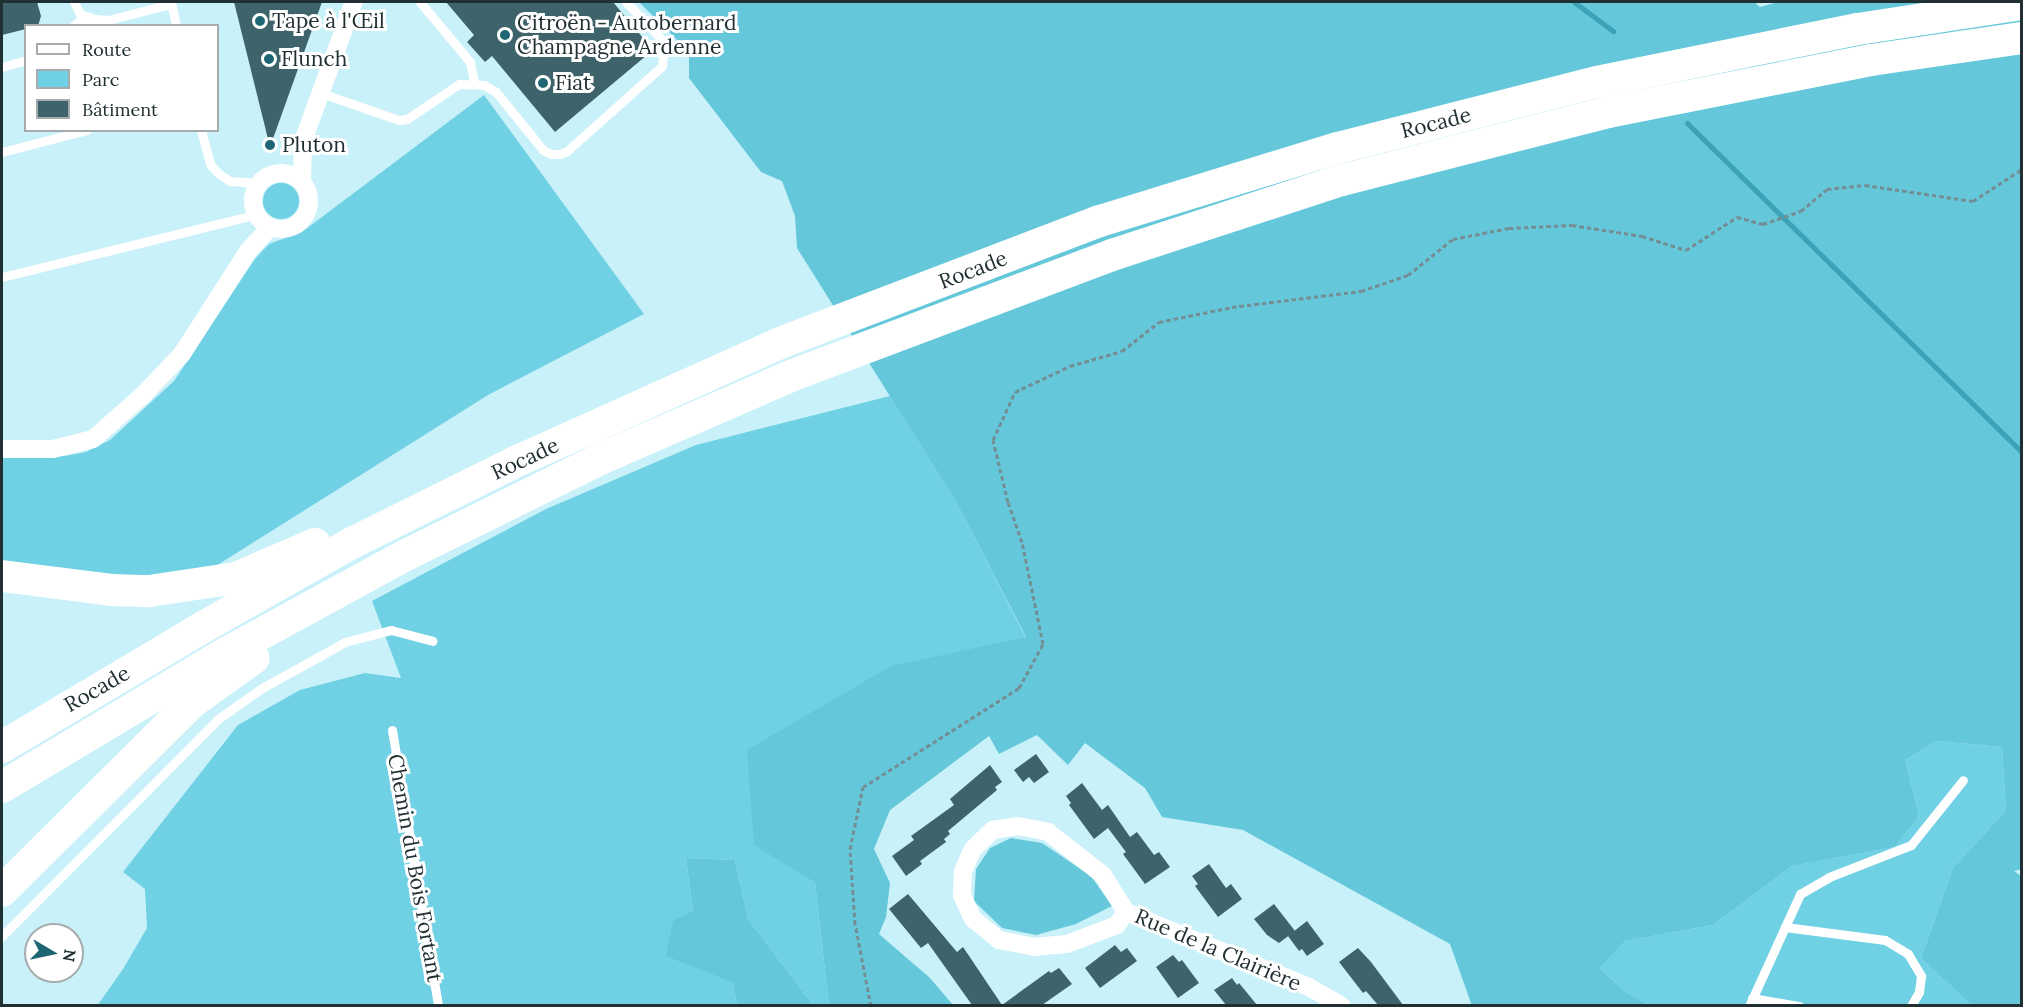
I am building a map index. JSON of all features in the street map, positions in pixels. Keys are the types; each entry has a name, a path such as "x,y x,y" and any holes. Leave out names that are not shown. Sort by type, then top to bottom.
{"highway":[{"name":"Rocade","path":"2,747 198,630 352,543 513,463 780,343 1100,221 1338,148 1597,82 1858,29 2022,4"},
{"path":"2,787 228,652 406,555 600,459 793,375 1112,255 1342,180 1608,112 1871,60 2022,38"},
{"path":"2,576 111,590 139,591 236,578 402,506 513,463"},
{"path":"2,891 191,703 406,555"}],"street":[{"path":"280,172 303,141 354,2"},
{"path":"303,141 303,182 309,200 304,218 288,228 270,227 255,214 252,198 259,183 268,175 280,172 303,182"},
{"path":"7,447 71,446 93,439 182,354 248,251 270,227"},
{"name":"Rue de la Clairière","path":"1126,912 1117,925 1067,944 1035,947 999,940 973,919 962,895 963,871 973,849 993,830 1018,826 1048,832 1103,875 1126,912 1309,987 1342,1005"}],"lane":[{"path":"74,2 80,14 94,19"},
{"path":"420,2 470,62 474,83"},
{"path":"321,93 399,120 407,119 459,84 474,83 496,92 543,150 551,154 567,151 662,66 664,42 626,2"},
{"path":"76,24 94,19 108,20 171,3 176,24"},
{"path":"2,67 24,61"},
{"path":"2,152 79,132"},
{"path":"202,132 210,164 219,174 230,181 259,183"},
{"path":"2,277 255,214"},
{"path":"2,936 218,719 262,688 345,642 391,630 433,641"},
{"name":"Chemin du Bois Fortant","path":"392,730 438,1005"},
{"path":"1799,1005 1750,1002 1800,894 1829,877 1911,845 1963,780"},
{"path":"1785,927 1885,940 1908,954 1921,976 1919,992 1911,1005"}],"path":[{"path":"871,1005 855,924 850,849 863,787 1019,688 1043,645 1022,542 1008,502 993,440 1015,392 1070,366 1122,351 1159,322 1232,307 1370,288 1408,275 1453,239 1509,228 1572,225 1642,236 1686,250 1737,218 1763,224 1801,211 1827,189 1865,185 1973,201 2022,169"}],"green space":[{"path":"484,95 644,314 488,395 200,576 149,584 2,562 2,458 65,456 86,452 110,440 174,381 255,259 269,244 302,232"},
{"path":"281,183 294,188 299,201 294,214 281,219 268,214 263,201 268,188"},
{"path":"890,396 955,500 1026,638 898,665 754,844 815,883 829,1005 813,1005 748,919 735,860 686,858 693,911 732,982 737,1005 97,1006 123,969 147,928 145,889 123,872 238,725 300,690 365,673 401,678 372,601 546,509 696,445"},
{"path":"1936,741 2002,747 2006,810 1953,868 1921,958 1971,1005 1650,1005 1627,993 1598,967 1625,941 1713,925 1792,866 1895,847 1919,816 1905,760"}],"shaded area":[{"path":"639,2 1754,2 1760,7 1778,2 2021,2 2022,869 2014,871 2021,876 2021,1005 1971,1005 1921,958 1953,868 2006,810 2002,747 1936,741 1905,760 1919,816 1895,847 1792,866 1713,925 1625,941 1599,968 1627,993 1650,1005 1472,1006 1450,944 1243,830 1162,817 1145,788 1085,743 1068,765 1037,735 999,754 989,736 890,810 874,849 890,883 886,917 879,934 930,978 953,1005 829,1005 815,883 754,845 747,750 891,666 1026,637 955,500 797,248 795,216 782,181 761,172 689,78 689,52"},
{"path":"1011,838 1042,843 1091,876 1112,906 1076,924 1036,935 1002,928 974,901 976,869 990,848"},
{"path":"686,858 735,860 748,919 813,1005 737,1005 732,982 666,956 673,921 693,911"}],"building":[{"path":"2,2 37,2 41,16 39,24 24,24 24,30 2,35"},
{"path":"234,2 322,2 270,147"},
{"path":"446,2 613,2 653,50 555,132 492,56 485,62 467,42 474,35"},
{"path":"1036,754 1049,772 1034,783 1029,777 1023,782 1014,770"},
{"path":"990,765 1002,782 995,787 997,790 948,831 950,834 944,839 946,842 920,861 922,864 906,876 892,856 914,840 911,836 954,805 950,799"},
{"path":"1082,783 1102,810 1108,805 1130,837 1137,832 1154,855 1159,852 1170,867 1145,884 1123,854 1126,852 1108,828 1094,839 1069,805 1071,803 1066,796"},
{"path":"1209,864 1226,888 1231,884 1242,899 1218,917 1195,886 1198,884 1192,876"},
{"path":"908,894 957,952 963,947 1002,1005 972,1005 928,943 921,948 889,909"},
{"path":"1274,904 1295,931 1279,943 1267,935 1254,919"},
{"path":"1307,921 1324,944 1307,956 1302,949 1299,951 1288,936"},
{"path":"1115,945 1121,952 1127,948 1137,961 1100,988 1085,968"},
{"path":"1358,948 1403,1005 1378,1005 1366,991 1363,993 1339,962"},
{"path":"1173,955 1179,962 1182,960 1199,983 1178,998 1156,967"},
{"path":"1059,968 1072,984 1042,1005 1002,1005 1049,971 1051,973"},
{"path":"1232,978 1257,1005 1226,1005 1214,990"}],"waterway":[{"path":"1574,2 1613,31"},
{"path":"1687,123 2022,452"}],"place":[{"name":"Tape à l'Œil","path":"260,21"},
{"name":"Citroën - Autobernard Champagne Ardenne","path":"505,35"},
{"name":"Flunch","path":"269,59"},
{"name":"Fiat","path":"543,83"},
{"name":"Pluton","path":"270,145"}]}
